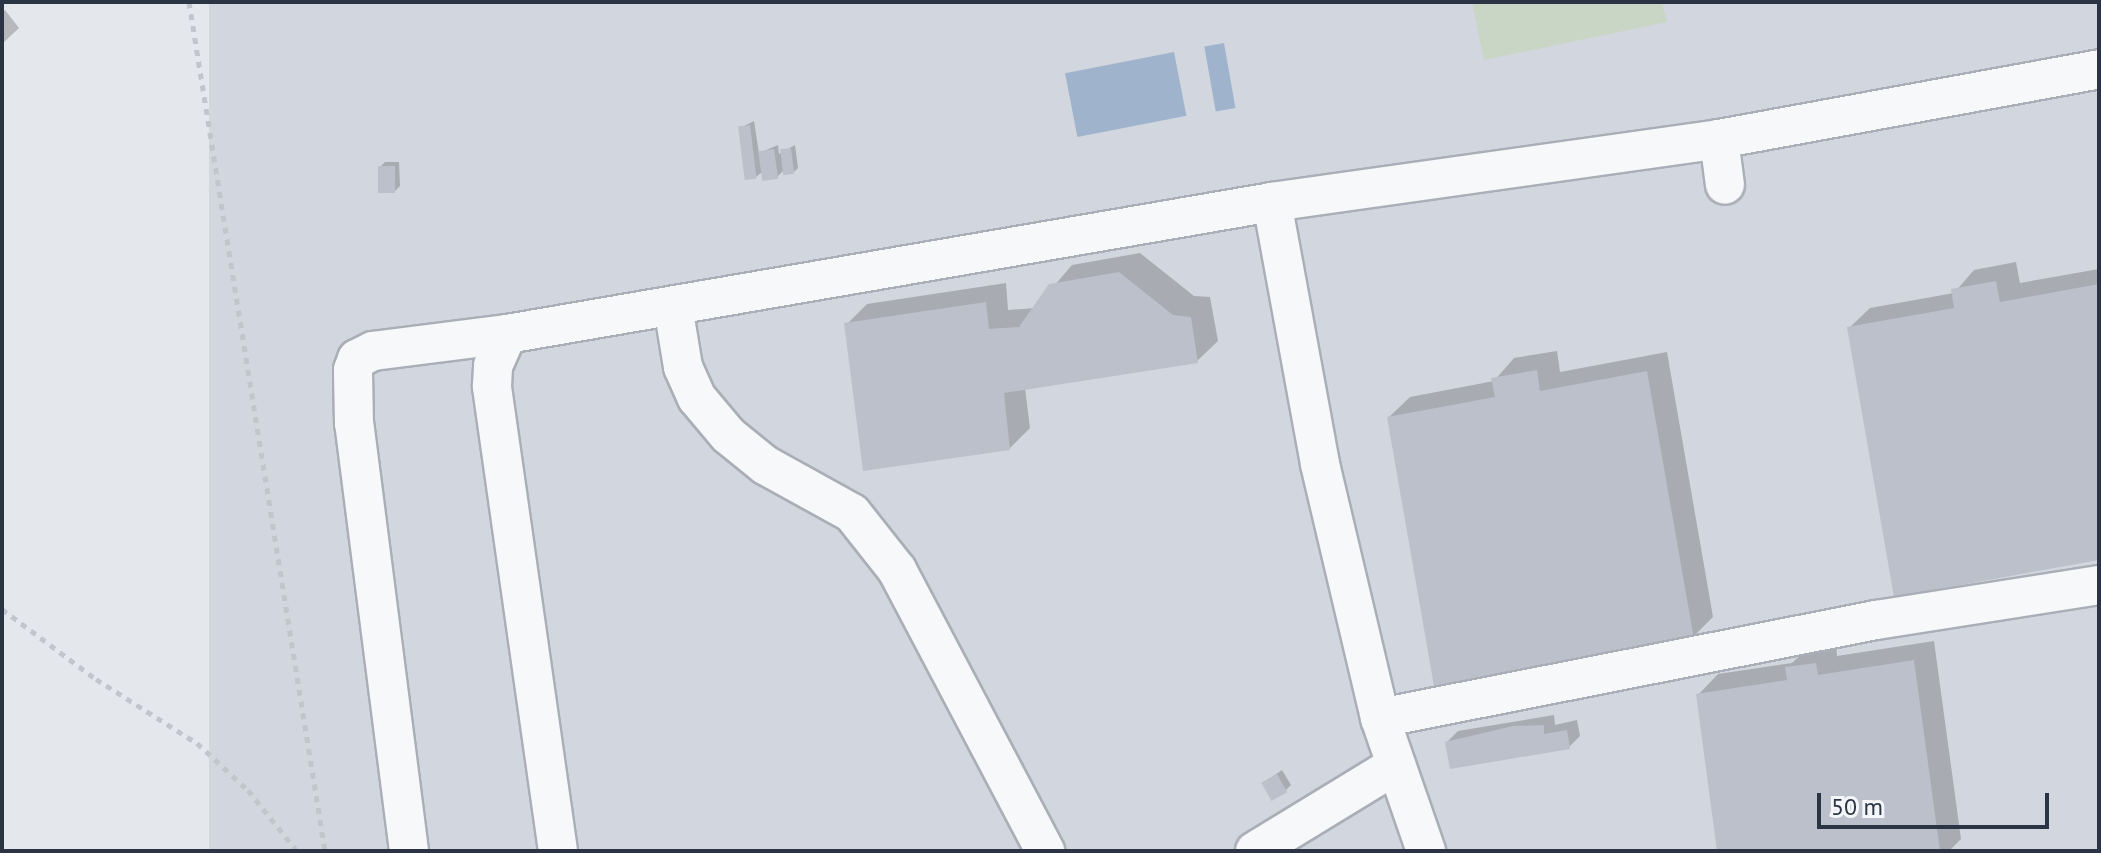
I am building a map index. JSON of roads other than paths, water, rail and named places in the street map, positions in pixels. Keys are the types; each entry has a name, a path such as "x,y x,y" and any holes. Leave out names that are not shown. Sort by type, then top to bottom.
{"lane":[{"path":"409,851 354,424 353,370 357,359 373,351 507,334 1272,202 1719,139 2099,69"},
{"path":"1719,139 1725,185"},
{"path":"1272,202 1320,464 1380,718 1426,851"},
{"path":"673,306 683,367 697,398 728,435 765,465 852,513 889,559 954,672 1045,851"},
{"path":"507,334 493,366 492,386 558,851"},
{"path":"1380,718 1876,620 2099,585"},
{"path":"1255,851 1396,765"}],"water":[{"path":"1224,43 1235,108 1216,111 1204,46"},
{"path":"1174,52 1186,116 1077,137 1065,73"}]}
